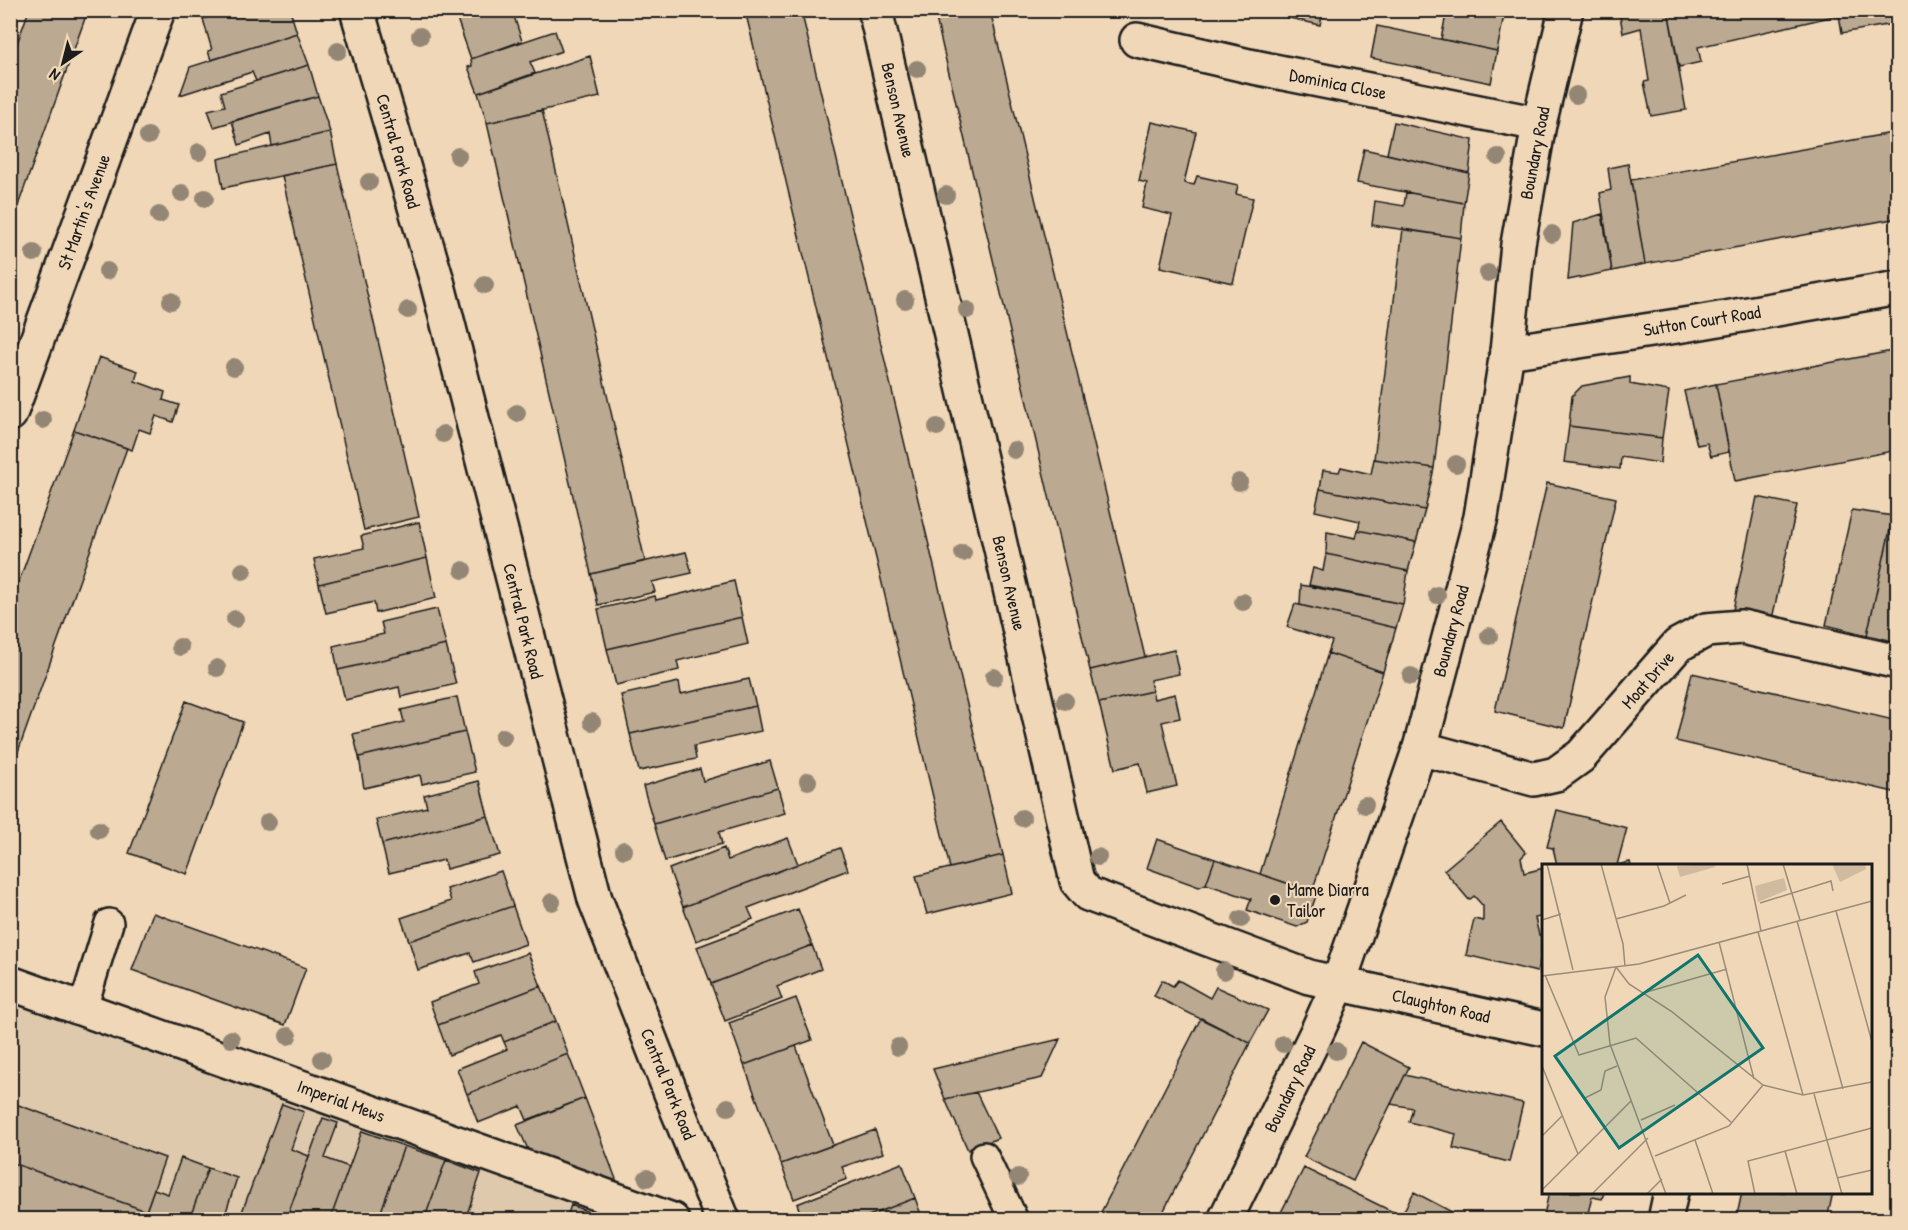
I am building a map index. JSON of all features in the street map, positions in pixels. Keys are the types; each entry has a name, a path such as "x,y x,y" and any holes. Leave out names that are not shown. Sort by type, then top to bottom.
{"street":[{"name":"St Martin's Avenue","path":"10,414 158,10"},
{"name":"Central Park Road","path":"357,10 437,281 595,900 723,1220"},
{"name":"Benson Avenue","path":"875,10 998,531 1077,881 1088,894 1288,970 1338,985"},
{"name":"Boundary Road","path":"1225,1220 1338,985 1420,748 1481,517 1506,352 1518,244 1539,124 1566,10"},
{"name":"Dominica Close","path":"1137,40 1249,66 1539,124"},
{"name":"Sutton Court Road","path":"1506,352 1690,324 1898,288"},
{"name":"Moat Drive","path":"1420,748 1534,778 1556,774 1581,756 1678,645 1706,630 1743,627 1898,662"},
{"name":"Imperial Mews","path":"10,983 672,1220"},
{"name":"Claughton Road","path":"1338,985 1366,989 1542,1029"},
{"path":"1665,1220 1671,1194"}],"lane":[{"path":"83,1008 109,923"},
{"path":"984,1156 1014,1220"}],"shaded area":[{"path":"11,1002 621,1219 11,1220"}],"building":[{"path":"29,10 88,10 10,228 10,63"},
{"path":"229,10 290,10 297,33 211,60 208,51 212,50 203,19"},
{"path":"454,10 512,10 522,41 471,59"},
{"path":"745,10 801,10 1003,855 950,868"},
{"path":"934,10 990,10 1145,657 1090,670"},
{"path":"1282,10 1323,10 1320,25 1281,16"},
{"path":"1447,10 1505,10 1497,51 1441,39"},
{"path":"1619,10 1668,10 1686,110 1651,116 1644,82 1649,81 1641,28 1623,33"},
{"path":"1668,10 1898,10 1898,23 1842,33 1839,15 1698,47 1701,62 1679,67"},
{"path":"1377,26 1497,51 1491,83 1371,58"},
{"path":"555,31 562,51 530,62 535,73 478,93 468,67 472,66 471,59"},
{"path":"297,33 309,65 256,81 252,72 180,95 190,67"},
{"path":"590,56 600,97 487,123 478,93"},
{"path":"309,65 318,96 214,127 208,110 225,106 221,92"},
{"path":"318,96 330,132 272,146 270,134 239,145 232,121"},
{"path":"542,110 645,561 591,574 487,123"},
{"path":"1152,122 1196,132 1184,183 1194,185 1197,176 1238,185 1236,194 1253,198 1233,283 1160,267 1172,215 1142,208 1147,183 1139,181"},
{"path":"1394,122 1473,140 1469,173 1387,154"},
{"path":"330,132 337,164 223,188 218,159"},
{"path":"1898,132 1898,218 1645,264 1631,180"},
{"path":"1364,149 1469,173 1464,203 1357,183"},
{"path":"337,164 419,517 364,530 282,176"},
{"path":"1628,164 1645,264 1612,271 1600,193 1611,190 1608,168"},
{"path":"1406,192 1464,203 1461,238 1372,225 1375,201 1404,206"},
{"path":"1602,214 1612,271 1568,280 1573,223"},
{"path":"1403,229 1461,238 1434,468 1374,459"},
{"path":"1898,350 1898,450 1735,481 1716,384"},
{"path":"99,357 138,371 135,381 165,392 163,400 179,405 173,422 156,416 150,433 139,429 132,450 74,430"},
{"path":"1630,377 1630,384 1669,391 1662,438 1569,426 1572,396 1582,386"},
{"path":"1716,384 1729,452 1711,456 1707,443 1697,445 1684,391"},
{"path":"1569,426 1662,438 1660,463 1621,457 1620,469 1564,462"},
{"path":"74,430 127,448 10,774 10,606"},
{"path":"1374,459 1434,468 1425,510 1320,489 1323,470 1339,472 1341,467 1371,474"},
{"path":"1547,483 1616,498 1564,728 1495,711"},
{"path":"1320,489 1425,510 1416,542 1358,530 1360,521 1315,511"},
{"path":"1757,497 1797,505 1772,619 1733,610"},
{"path":"1852,510 1893,516 1867,635 1826,625"},
{"path":"1893,516 1898,517 1898,642 1867,635"},
{"path":"419,522 427,558 319,584 314,559 364,548 361,536"},
{"path":"1358,530 1416,542 1408,571 1326,554 1327,532 1356,538"},
{"path":"686,552 692,573 652,582 655,592 598,605 591,574"},
{"path":"1326,554 1408,571 1403,604 1309,585 1313,568 1323,571"},
{"path":"427,558 436,598 376,613 374,602 326,613 319,584"},
{"path":"734,581 742,617 607,649 598,609 655,596 656,600"},
{"path":"1301,585 1403,604 1396,628 1300,605"},
{"path":"1295,604 1396,628 1383,672 1328,653 1332,641 1287,627"},
{"path":"437,609 446,645 338,670 333,646 384,634 381,622"},
{"path":"742,617 748,644 677,661 679,670 616,685 607,649"},
{"path":"446,645 456,684 401,697 399,687 345,700 338,670"},
{"path":"1174,650 1179,674 1150,680 1152,691 1099,703 1090,670"},
{"path":"1328,653 1383,672 1312,892 1260,874"},
{"path":"1692,673 1898,721 1898,793 1676,741"},
{"path":"749,679 756,706 630,734 621,695 679,682 681,694"},
{"path":"1152,691 1154,699 1175,694 1180,718 1162,722 1177,786 1147,793 1140,763 1115,769 1099,703"},
{"path":"457,697 465,732 359,757 353,734 404,722 401,710"},
{"path":"186,701 243,722 187,874 129,853"},
{"path":"756,706 761,731 694,746 696,759 639,771 630,734"},
{"path":"465,732 475,772 422,784 420,775 364,788 359,757"},
{"path":"770,761 778,788 654,824 643,786 700,769 703,781"},
{"path":"479,781 488,816 382,844 376,820 427,807 424,795"},
{"path":"778,788 785,813 719,832 722,844 665,861 654,824"},
{"path":"1557,810 1627,828 1617,864 1557,864 1553,848 1547,847"},
{"path":"488,816 500,855 446,869 444,860 389,873 382,844"},
{"path":"1501,822 1526,853 1521,858 1524,873 1542,868 1542,916 1535,918 1539,935 1542,936 1542,953 1537,972 1466,955 1474,919 1483,921 1483,906 1474,896 1469,900 1444,870"},
{"path":"788,838 798,864 683,907 669,869 724,848 728,860"},
{"path":"1157,839 1215,859 1206,884 1199,887 1147,868"},
{"path":"840,848 848,870 748,908 753,919 696,941 683,907"},
{"path":"1003,855 1012,893 927,914 916,876"},
{"path":"1215,859 1317,893 1307,922 1297,927 1247,910 1251,899 1206,884"},
{"path":"501,871 513,906 409,941 401,918 451,901 447,889"},
{"path":"513,906 526,944 474,962 470,953 418,970 409,941"},
{"path":"798,909 812,945 711,984 697,947"},
{"path":"153,913 306,968 285,1025 132,970"},
{"path":"812,945 821,969 777,986 782,999 725,1021 711,984"},
{"path":"528,953 541,986 438,1025 430,1002 479,984 475,972"},
{"path":"1162,980 1173,986 1178,980 1210,998 1216,987 1268,1010 1250,1043 1154,996"},
{"path":"541,986 556,1021 504,1042 501,1035 449,1055 438,1025"},
{"path":"796,998 812,1040 744,1065 729,1023"},
{"path":"1201,1018 1250,1043 1159,1220 1097,1220"},
{"path":"556,1021 568,1054 467,1094 457,1069 507,1049 504,1042"},
{"path":"1060,1039 1042,1078 945,1099 933,1069"},
{"path":"1361,1042 1409,1067 1353,1181 1304,1157"},
{"path":"796,1046 833,1145 781,1164 744,1065"},
{"path":"568,1054 585,1098 527,1120 521,1106 478,1123 467,1094"},
{"path":"1405,1075 1523,1103 1509,1162 1453,1148 1456,1134 1409,1122 1413,1108 1391,1104"},
{"path":"976,1092 998,1138 968,1150 945,1099"},
{"path":"585,1098 619,1187 531,1156 517,1125"},
{"path":"10,1102 165,1158 146,1211 10,1162"},
{"path":"282,1104 304,1112 291,1149 309,1156 286,1220 239,1220"},
{"path":"323,1118 338,1123 325,1158 349,1167 330,1220 286,1220"},
{"path":"875,1130 883,1153 842,1167 847,1179 794,1199 781,1164"},
{"path":"362,1131 404,1146 378,1220 330,1220"},
{"path":"404,1146 446,1160 424,1220 378,1220"},
{"path":"181,1158 208,1168 189,1220 143,1220 154,1189 168,1194"},
{"path":"446,1160 481,1173 465,1220 424,1220"},
{"path":"10,1162 146,1211 143,1220 10,1220"},
{"path":"902,1163 915,1198 858,1220 803,1220 797,1204"},
{"path":"208,1168 237,1178 225,1215 239,1220 189,1220"},
{"path":"1304,1168 1401,1216 1414,1192 1452,1212 1448,1220 1277,1220"},
{"path":"1549,1194 1603,1194 1602,1199 1592,1197 1587,1217 1598,1220 1543,1220"},
{"path":"1742,1194 1833,1194 1827,1220 1806,1216 1805,1220 1736,1220"},
{"path":"915,1198 923,1220 858,1220"},
{"path":"571,1205 608,1220 566,1220"}],"place":[{"name":"Mame Diarra Tailor","path":"1275,900"}]}
